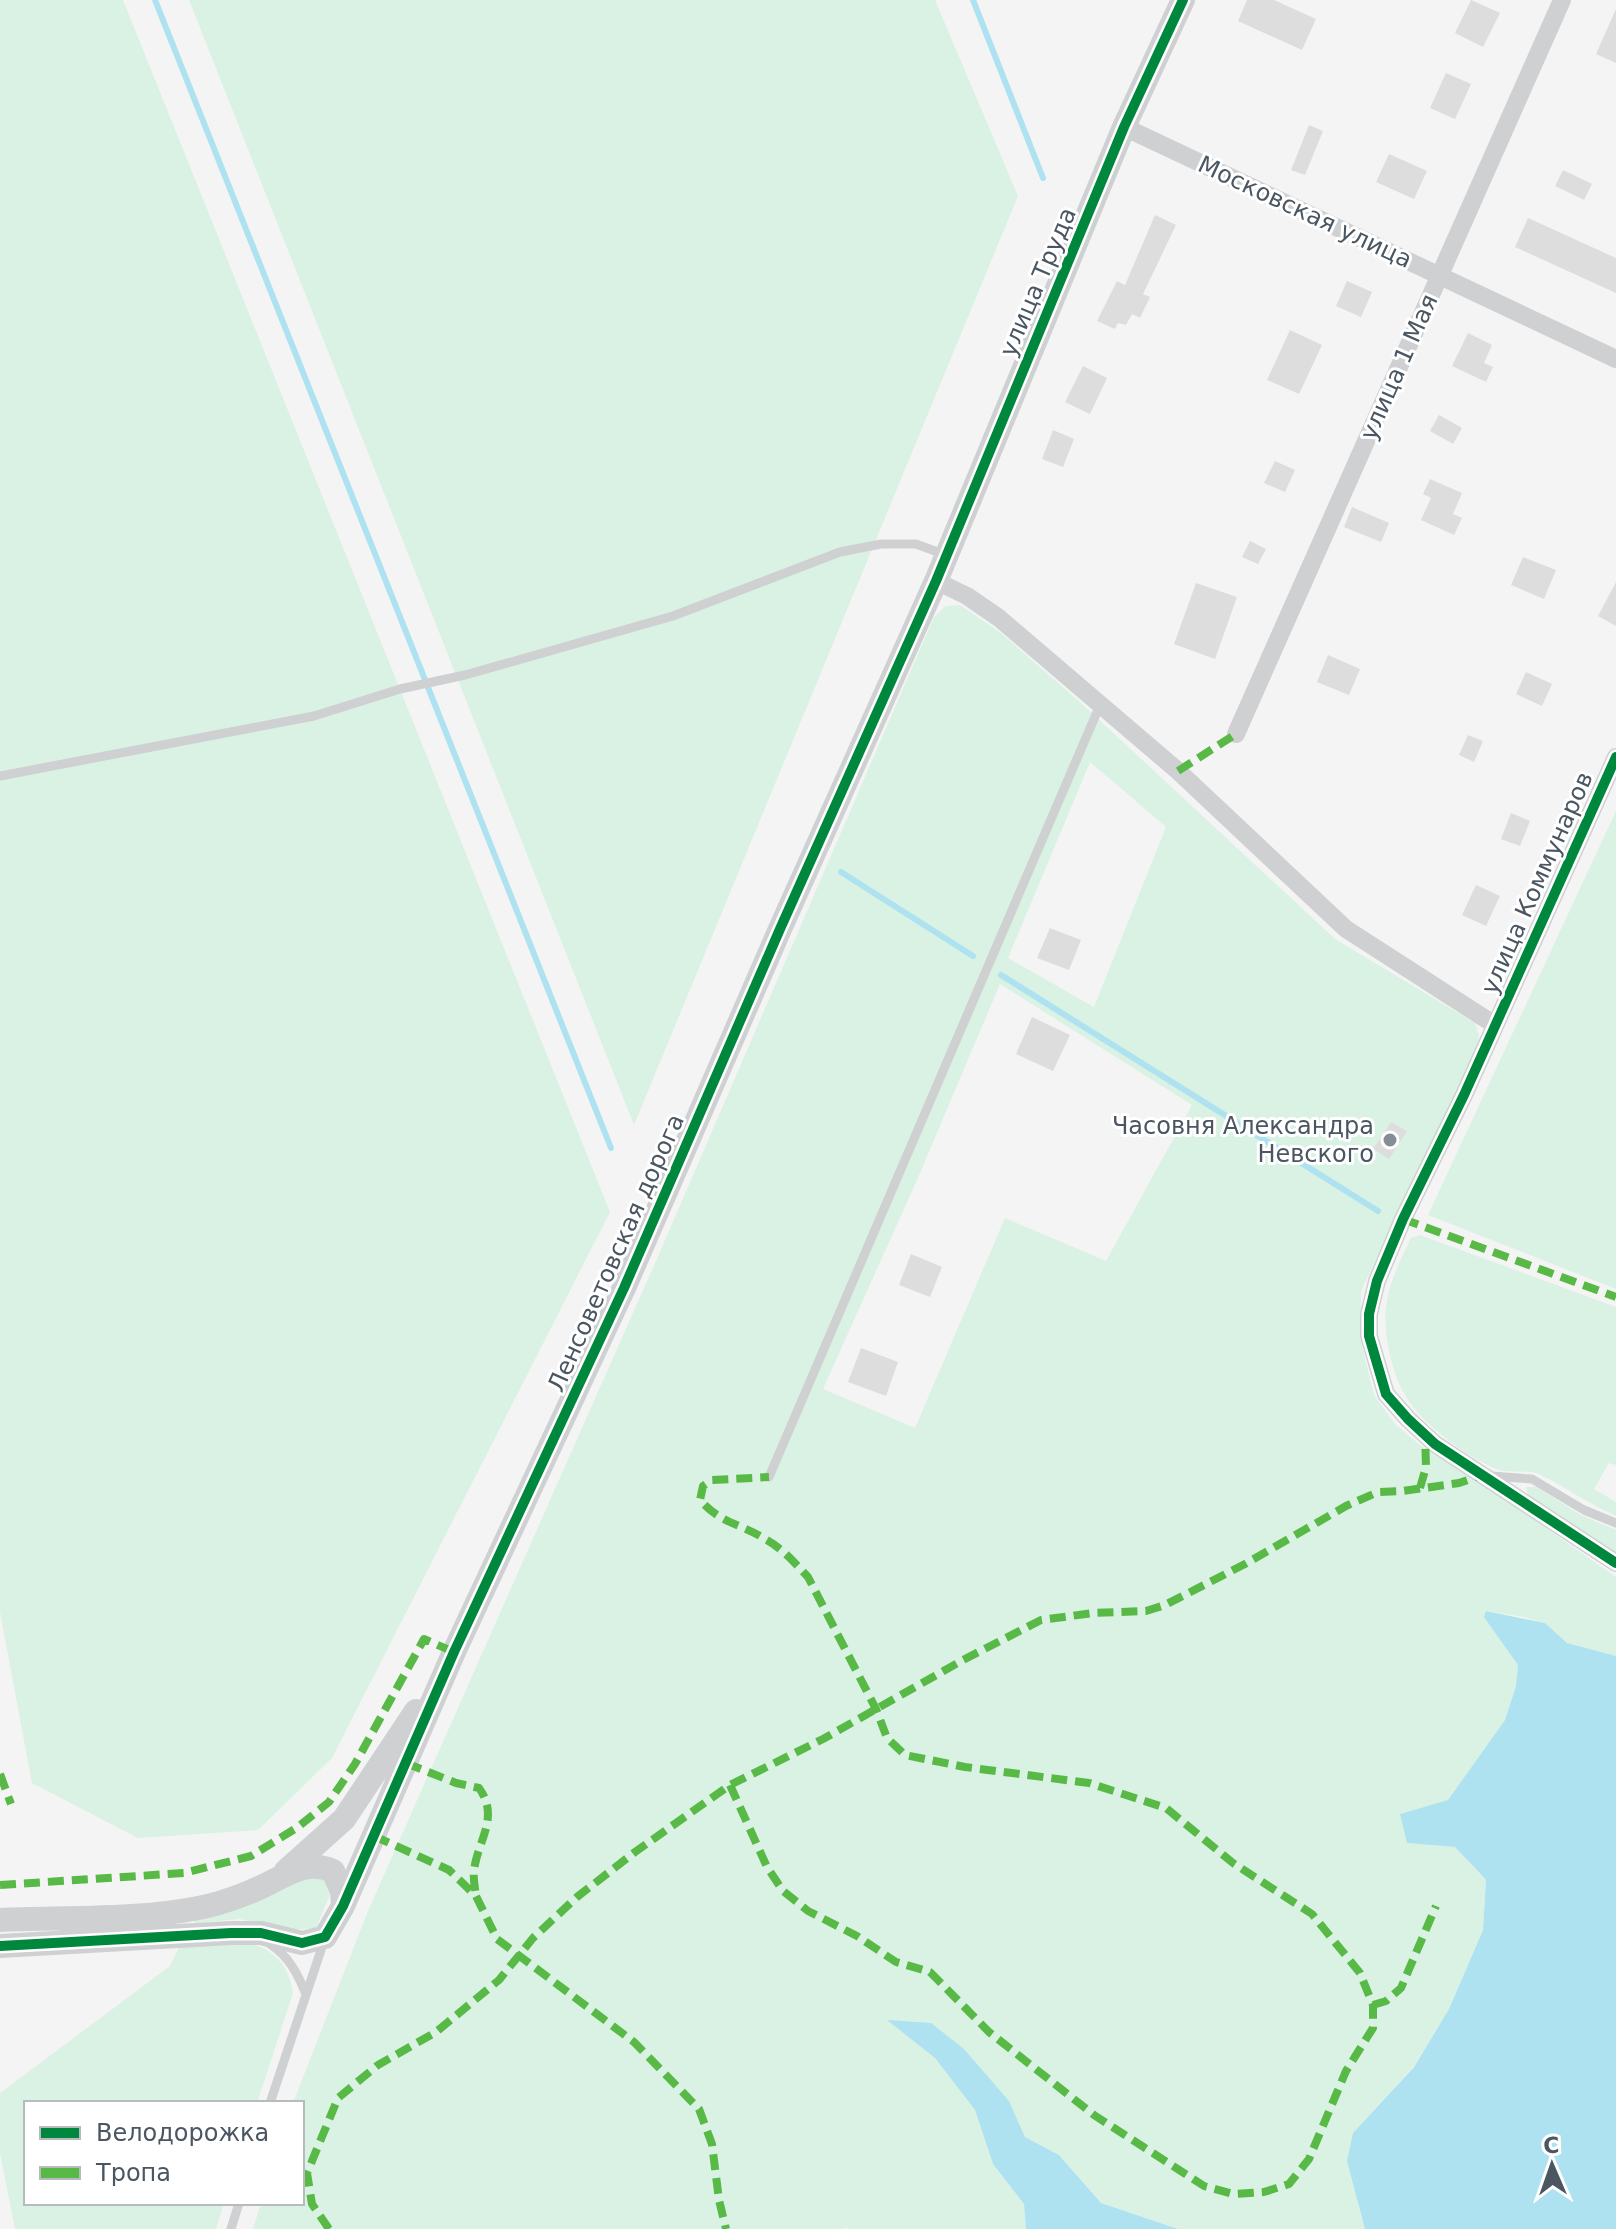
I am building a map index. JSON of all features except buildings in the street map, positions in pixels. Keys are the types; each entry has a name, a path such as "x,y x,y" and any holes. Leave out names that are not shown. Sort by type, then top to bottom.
{"street":[{"name":"улица Труда","path":"936,581 1124,127 1183,0"},
{"name":"улица 1 Мая","path":"1236,734 1562,0"},
{"name":"Московская улица","path":"1124,127 1616,359"},
{"path":"936,581 967,596 999,618 1178,771 1346,929 1495,1025"},
{"name":"Ленсоветовская дорога","path":"325,1937 343,1906 454,1652 624,1288 936,581"},
{"name":"улица Коммунаров","path":"1616,757 1403,1219 1377,1281 1369,1314 1369,1336 1386,1394 1435,1444 1616,1563"},
{"path":"278,1879 344,1819 454,1652"},
{"path":"0,1920 190,1909 241,1896 312,1866 333,1871 343,1906"},
{"path":"0,1946 247,1933 261,1933 302,1943 325,1937"}],"lane":[{"path":"0,776 314,716 400,689 465,675 673,616 840,552 881,544 916,544 935,551"},
{"path":"769,1477 1100,705"},
{"path":"1482,1475 1532,1479 1584,1510 1616,1523"},
{"path":"247,1933 265,1940 288,1960 298,1973 305,1992"},
{"name":"Ленсоветовская дорога","path":"271,2101 325,1937"},
{"path":"231,2229 238,2205"}],"green space":[{"path":"0,0 123,0 610,1212 332,1758 258,1830 138,1838 32,1783 0,1612"},
{"path":"189,0 935,0 1018,196 634,1125"},
{"path":"960,605 1001,633 1335,939 1475,1023 1479,1036 1477,1049 1361,1291 1360,1338 1374,1395 1396,1425 1425,1449 1481,1483 1616,1577 1616,1656 1567,1643 1545,1623 1486,1611 1518,1665 1516,1686 1505,1720 1448,1800 1401,1814 1407,1843 1455,1847 1486,1881 1483,1930 1449,2009 1414,2066 1353,2133 1359,2208 1365,2229 1178,2229 1101,2203 1059,2155 1025,2137 1009,2101 888,2020 935,2058 975,2110 993,2164 1024,2204 1026,2229 253,2229 260,2205 304,2205 304,2101 294,2101 368,1911 656,1261 934,617 946,606","holes":["1090,762 1166,827 1094,1007 1008,958","1000,984 1192,1105 1106,1261 1005,1218 915,1428 823,1389 917,1180"]},
{"path":"1616,811 1616,1289 1428,1215"},
{"path":"1420,1235 1616,1307 1616,1465 1609,1463 1594,1489 1616,1502 1616,1516 1541,1475 1499,1470 1482,1462 1444,1437 1412,1406 1392,1365 1385,1317 1399,1263 1411,1238"},
{"path":"1526,1487 1536,1487 1581,1515 1616,1530 1616,1553 1528,1496"},
{"path":"321,1872 331,1892 316,1928 287,1930 240,1919 195,1923 194,1918"},
{"path":"245,1941 271,1953 287,1973 293,1993 258,2101 24,2101 24,2205 223,2205 216,2229 15,2229 0,2153 0,2093 170,1966 180,1945"}],"water":[{"path":"1486,1611 1545,1623 1567,1643 1616,1656 1616,2229 1365,2229 1347,2161 1353,2133 1414,2067 1449,2009 1483,1930 1486,1880 1455,1847 1407,1843 1400,1814 1448,1800 1505,1720 1516,1686 1518,1665 1484,1617"},
{"path":"887,2020 931,2023 964,2049 1009,2101 1025,2137 1059,2155 1101,2203 1178,2229 1026,2229 1024,2204 993,2164 975,2110 935,2058"}],"waterway":[{"path":"155,0 611,1148"},
{"path":"973,0 1043,178"},
{"path":"841,872 973,956"},
{"path":"1001,975 1378,1211"}],"marked path":[{"path":"1178,771 1236,734"},
{"path":"1403,1219 1616,1297"},
{"path":"1420,1488 1426,1467 1425,1434"},
{"path":"329,2229 312,2204 307,2173 338,2098 378,2065 436,2032 499,1980 533,1938 577,1897 730,1785 823,1739 1041,1620 1093,1613 1146,1611 1165,1605 1245,1564 1346,1506 1378,1492 1459,1483 1482,1475"},
{"path":"730,1785 767,1867 783,1891 808,1911 857,1936 896,1962 930,1972 989,2032 1094,2115 1204,2186 1233,2194 1264,2192 1289,2184 1309,2159 1346,2071 1373,2028 1373,2005 1360,1973 1312,1914 1233,1863 1166,1808 1089,1783 965,1767 905,1755 887,1738 876,1709 808,1577 777,1547 723,1519 700,1500 703,1486 712,1480 769,1477"},
{"path":"0,1885 184,1873 251,1856 298,1827 329,1802 355,1764 424,1639 454,1652"},
{"path":"406,1763 456,1783 479,1788 485,1799 488,1819 474,1870 476,1896"},
{"path":"0,1774 11,1804"},
{"path":"374,1836 449,1870 476,1896 497,1939 634,2042 699,2109 712,2144 726,2229"},
{"path":"1373,2005 1386,2001 1401,1988 1436,1906"}],"cycle path":[{"path":"0,1946 231,1933 261,1933 302,1943 325,1937 343,1906 454,1652 624,1288 936,581 1124,127 1183,0"},
{"path":"1616,757 1464,1095 1403,1219 1377,1281 1369,1314 1369,1336 1386,1394 1408,1419 1435,1444 1616,1563"}],"place":[{"name":"Часовня Александра Невского","path":"1390,1140"}]}
